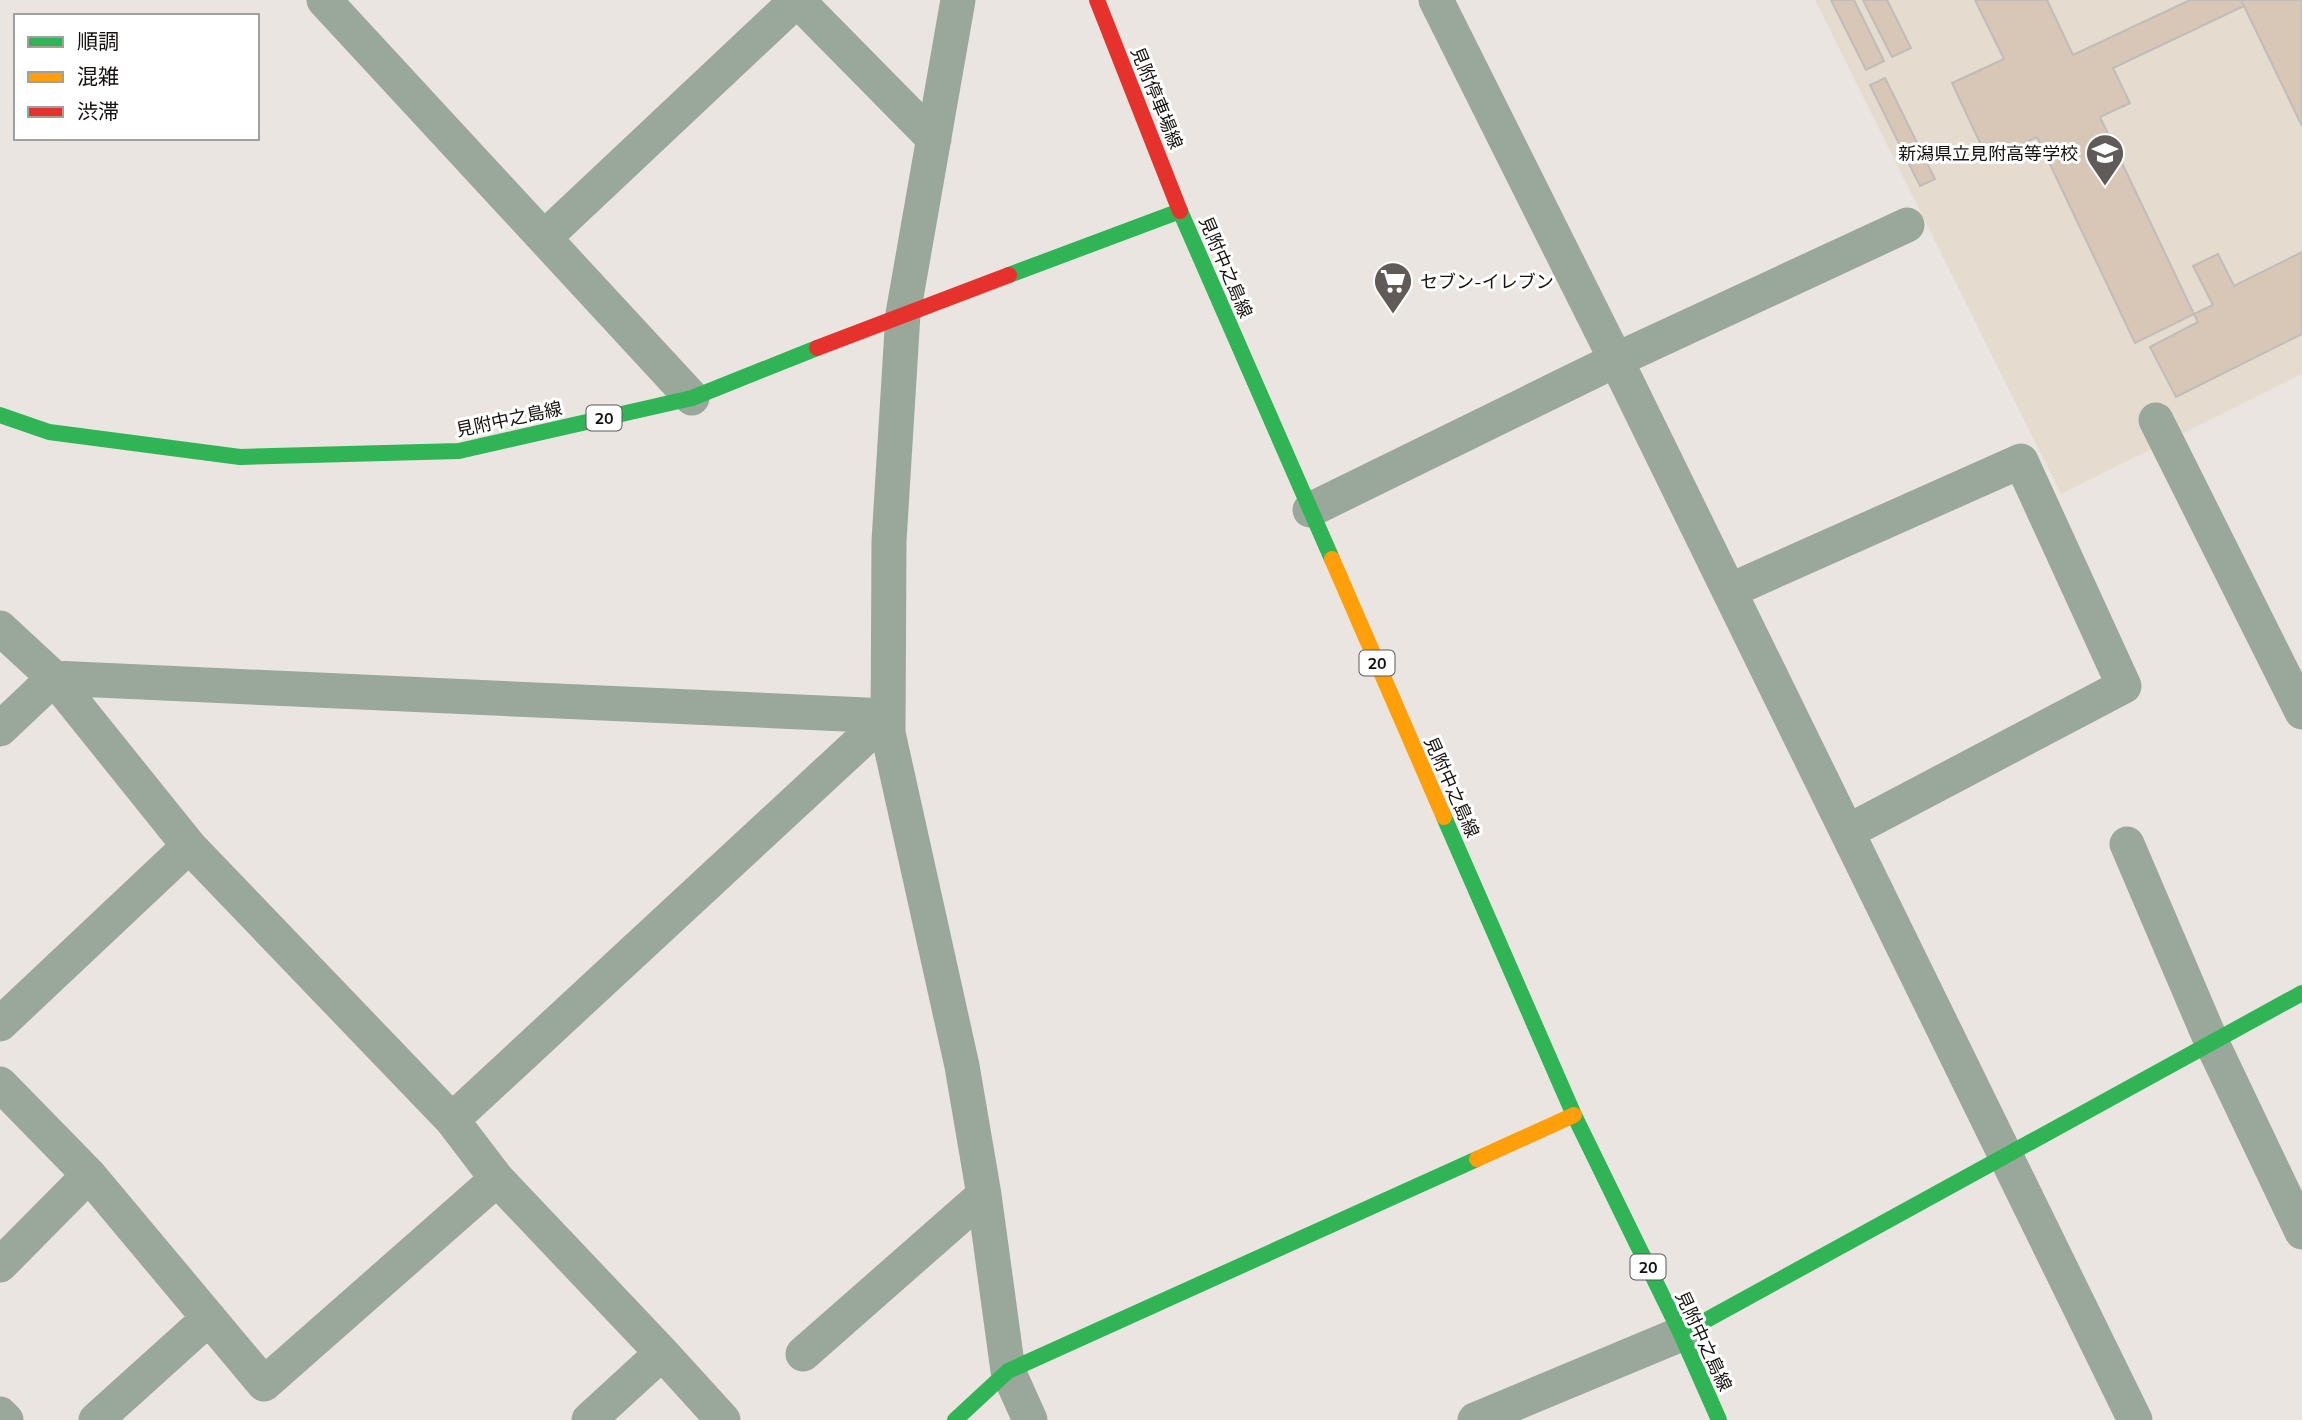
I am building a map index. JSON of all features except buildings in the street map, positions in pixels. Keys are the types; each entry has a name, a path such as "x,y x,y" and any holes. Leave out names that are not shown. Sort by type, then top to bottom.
{"main road":[{"name":"見附停車場線","path":"1097,0 1180,211"},
{"name":"見附中之島線","path":"0,415 49,432 240,457 459,451 692,398 903,314 1180,211 1574,1115 1681,1334 1719,1420"},
{"path":"1681,1334 2302,993"},
{"path":"955,1420 1008,1371 1574,1115"}],"street":[{"path":"324,0 692,398"},
{"path":"544,238 797,0 934,139"},
{"path":"958,0 903,314 889,541 888,733 962,1066 984,1195 1008,1371 1030,1420"},
{"path":"1436,0 1616,360 2135,1420"},
{"path":"1310,510 1616,360 1907,225"},
{"path":"2156,420 2302,712"},
{"path":"1729,591 2021,461 2124,686 1847,832"},
{"path":"0,628 54,678 189,846 452,1120 497,1179 723,1420"},
{"path":"0,729 54,678 888,716"},
{"path":"452,1120 888,716"},
{"path":"2127,844 2211,1042 2302,1232"},
{"path":"0,1024 189,846"},
{"path":"0,1084 89,1175 264,1384 497,1179"},
{"path":"0,1265 89,1175"},
{"path":"803,1354 984,1195"},
{"path":"96,1420 209,1318"},
{"path":"1475,1420 1681,1334"},
{"path":"589,1420 662,1353"},
{"path":"0,1414 6,1420"}],"shaded area":[{"name":"新潟県立見附高等学校","path":"1815,0 2302,0 2302,374 2061,494"}],"traffic: fast":[{"path":"1009,275 1180,211 1332,559"},
{"path":"0,415 49,432 240,457 459,451 692,398 817,348"},
{"path":"1444,817 1574,1115 1681,1334 1719,1420"},
{"path":"1681,1334 2302,993"},
{"path":"955,1420 1008,1371 1477,1159"}],"traffic: slow":[{"path":"1332,559 1444,817"},
{"path":"1477,1159 1574,1115"}],"traffic: jam":[{"path":"1097,0 1180,211"},
{"path":"817,348 1009,275"}],"place":[{"name":"新潟県立見附高等学校","path":"2105,187"},
{"name":"セブン-イレブン","path":"1393,315"}]}
